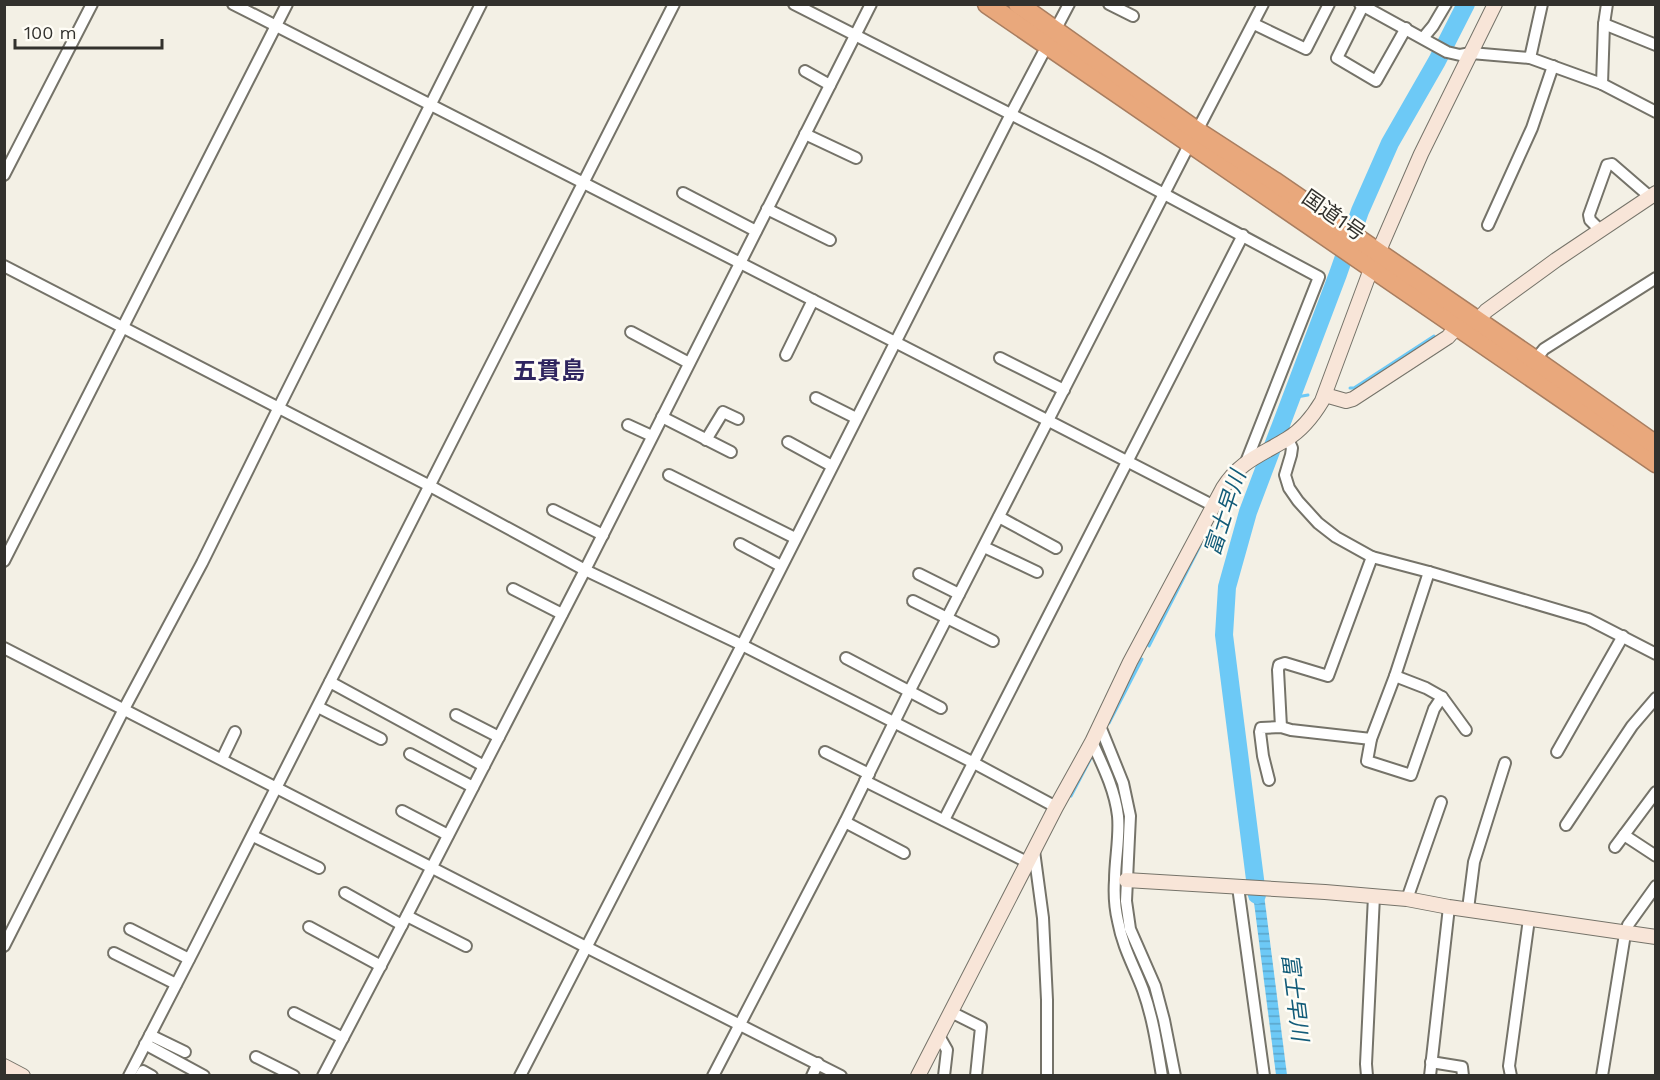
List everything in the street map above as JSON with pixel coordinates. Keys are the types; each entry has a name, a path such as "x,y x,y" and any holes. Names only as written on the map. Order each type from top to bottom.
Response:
{"highway":[{"name":"国道1号","path":"987,4 1052,39 1340,237 1457,327 1656,463"},
{"name":"国道1号","path":"1018,4 1052,39"},
{"name":"国道1号","path":"1367,256 1477,321 1656,445"}],"street":[{"path":"4,175 92,4"},
{"path":"233,4 1214,506"},
{"path":"4,561 287,4"},
{"path":"4,946 124,709 202,563 481,4"},
{"path":"129,1076 278,787 674,4"},
{"path":"794,4 1011,114 1319,277 1250,459"},
{"path":"323,1076 603,535 871,4"},
{"path":"520,1076 1069,4"},
{"path":"1109,4 1133,16"},
{"path":"713,1076 1263,4"},
{"path":"1254,24 1306,49 1329,4"},
{"path":"918,1076 1056,807 1092,742 1130,662 1229,478 1250,459 1291,439 1313,416 1325,395 1367,256 1421,154 1495,4"},
{"path":"1530,58 1542,4"},
{"path":"1602,84 1607,4"},
{"path":"1406,28 1376,81 1337,58 1361,5 1406,28 1455,54 1471,53 1530,58 1602,84 1656,112"},
{"path":"1426,39 1442,6"},
{"path":"1604,24 1656,45"},
{"path":"1488,225 1532,128 1553,66"},
{"path":"805,71 830,85"},
{"path":"805,134 856,158"},
{"path":"1477,321 1486,311 1652,194 1612,164 1607,165 1589,215 1590,220 1599,230"},
{"path":"683,193 756,231"},
{"path":"767,209 830,240"},
{"path":"944,820 1243,236"},
{"path":"4,266 430,486 585,570 742,645 1056,807"},
{"path":"1535,360 1544,349 1656,278"},
{"path":"786,355 813,300"},
{"path":"1325,395 1346,401 1353,399 1448,337 1457,327"},
{"path":"631,332 689,363"},
{"path":"1000,358 1064,390"},
{"path":"816,398 856,418"},
{"path":"706,440 723,412 738,419"},
{"path":"662,417 731,452"},
{"path":"628,425 652,436"},
{"path":"1291,439 1291,454 1285,476 1288,488 1318,523 1336,537 1372,557 1588,619 1656,654"},
{"path":"788,442 832,466"},
{"path":"669,475 795,538"},
{"path":"553,510 603,535"},
{"path":"999,518 1056,548"},
{"path":"741,544 781,566"},
{"path":"984,546 1037,572"},
{"path":"1281,727 1278,670 1280,665 1285,663 1328,676 1372,557"},
{"path":"1429,572 1395,676 1371,739 1367,761 1411,775 1434,710 1442,697"},
{"path":"919,574 959,594"},
{"path":"513,589 562,614"},
{"path":"913,601 993,641"},
{"path":"1557,752 1623,636"},
{"path":"4,648 841,1076"},
{"path":"846,658 941,708"},
{"path":"1395,676 1442,697 1466,730"},
{"path":"330,682 484,766"},
{"path":"1566,825 1632,726 1656,698"},
{"path":"318,707 381,739"},
{"path":"456,715 499,737"},
{"path":"1100,726 1123,783 1130,816 1115,904 1119,929 1153,1021 1162,1076"},
{"path":"1269,780 1263,756 1261,728 1281,727 1371,739"},
{"path":"222,759 235,732"},
{"path":"1092,742 1108,779 1118,816 1120,880 1130,929 1155,986 1175,1076"},
{"path":"825,752 944,820 1031,857"},
{"path":"411,754 473,787"},
{"path":"1468,909 1474,862 1505,763"},
{"path":"1615,847 1656,792"},
{"path":"1407,899 1441,802"},
{"path":"402,811 448,835"},
{"path":"845,822 904,853"},
{"path":"1624,835 1656,856"},
{"path":"253,836 319,868"},
{"path":"1031,857 1043,918 1047,1000 1047,1076"},
{"path":"1120,880 1407,899 1655,938"},
{"path":"1602,1076 1625,934 1628,925 1656,886"},
{"path":"1240,888 1264,1076"},
{"path":"345,893 466,946"},
{"path":"1367,1076 1374,896"},
{"path":"1430,1076 1449,907"},
{"path":"1511,1076 1509,1066 1529,919"},
{"path":"309,927 381,966"},
{"path":"130,929 189,959"},
{"path":"114,952 176,984"},
{"path":"951,1012 981,1027 976,1076"},
{"path":"294,1013 343,1038"},
{"path":"939,1036 947,1050 944,1076"},
{"path":"148,1040 185,1052"},
{"path":"148,1040 204,1076"},
{"path":"256,1057 294,1076"},
{"path":"1431,1062 1462,1067 1463,1076"},
{"path":"812,1076 818,1063"},
{"path":"4,1066 23,1076"},
{"path":"140,1076 143,1071 152,1076"}],"water":[{"path":"1250,871 1261,871 1287,1075 1276,1075"}],"waterway":[{"name":"富士早川","path":"1257,895 1224,635 1227,587 1248,512 1360,211 1390,143 1437,61 1466,4"},
{"path":"1350,388 1354,388 1434,336"},
{"path":"1291,398 1308,395"},
{"path":"1149,646 1206,534 1223,525"},
{"path":"1109,723 1142,659"},
{"path":"1071,796 1091,758"},
{"path":"1115,776 1120,796"},
{"path":"1123,805 1124,828"},
{"path":"1121,873 1124,838"},
{"path":"1120,887 1123,921"},
{"path":"1127,937 1151,992 1169,1076"}],"district":[{"name":"五貫島","path":"549,371"}]}
